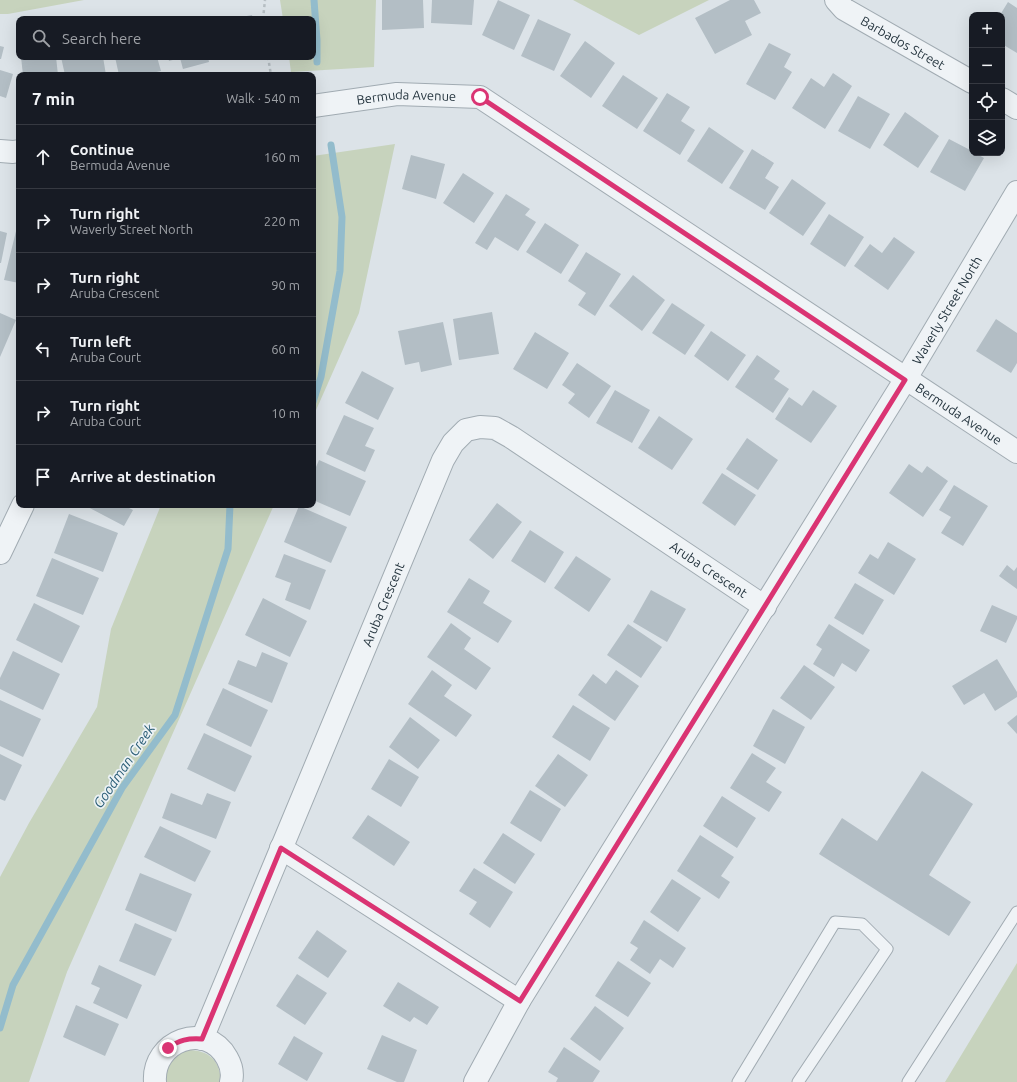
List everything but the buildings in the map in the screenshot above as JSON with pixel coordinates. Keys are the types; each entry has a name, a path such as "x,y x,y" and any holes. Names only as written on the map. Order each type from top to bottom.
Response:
{"street":[{"name":"Barbados Street","path":"836,0 844,9 969,80"},
{"name":"Bermuda Avenue","path":"316,106 397,94 480,97 905,380 1017,452"},
{"path":"1005,101 1017,108"},
{"path":"0,151 16,152"},
{"name":"Waverly Street North","path":"475,1082 520,1001 905,380 1017,192"},
{"name":"Aruba Crescent","path":"202,1039 443,460 453,443 466,430 480,427 495,428 511,437 764,607"},
{"path":"0,554 22,508"},
{"path":"281,848 520,1001"},
{"path":"155,1082 155,1069 160,1058 168,1048 178,1041 189,1038 202,1039 214,1044 224,1053 230,1065 232,1082"}],"lane":[{"path":"908,1082 1017,912"},
{"path":"738,1082 835,922 862,924 887,949 798,1082"}],"path":[{"path":"263,16 265,0"},
{"path":"268,60 270,72"}],"green space":[{"path":"0,0 84,0 8,14 0,14"},
{"path":"280,0 376,0 374,67 291,72 289,60 316,60 316,16 283,16"},
{"path":"573,0 709,0 639,35"},
{"path":"395,144 359,313 316,410 316,156"},
{"path":"160,508 273,508 67,972 29,1082 0,1082 0,877 29,823 97,707 111,629"},
{"path":"1017,963 1017,1082 945,1082"},
{"path":"187,1050 195,1050 207,1054 212,1058 216,1062 221,1082 165,1082 167,1066 179,1053"}],"waterway":[{"name":"Goodman Creek","path":"314,0 315,16"},
{"name":"Goodman Creek","path":"316,27 317,62"},
{"name":"Goodman Creek","path":"316,393 321,377 340,271 342,217 331,145"},
{"name":"Goodman Creek","path":"0,1028 13,985 122,788 175,715 228,549 230,508"}],"route":[{"path":"168,1048 178,1041 189,1038 202,1039 281,848 520,1001 905,380 480,97"}]}
